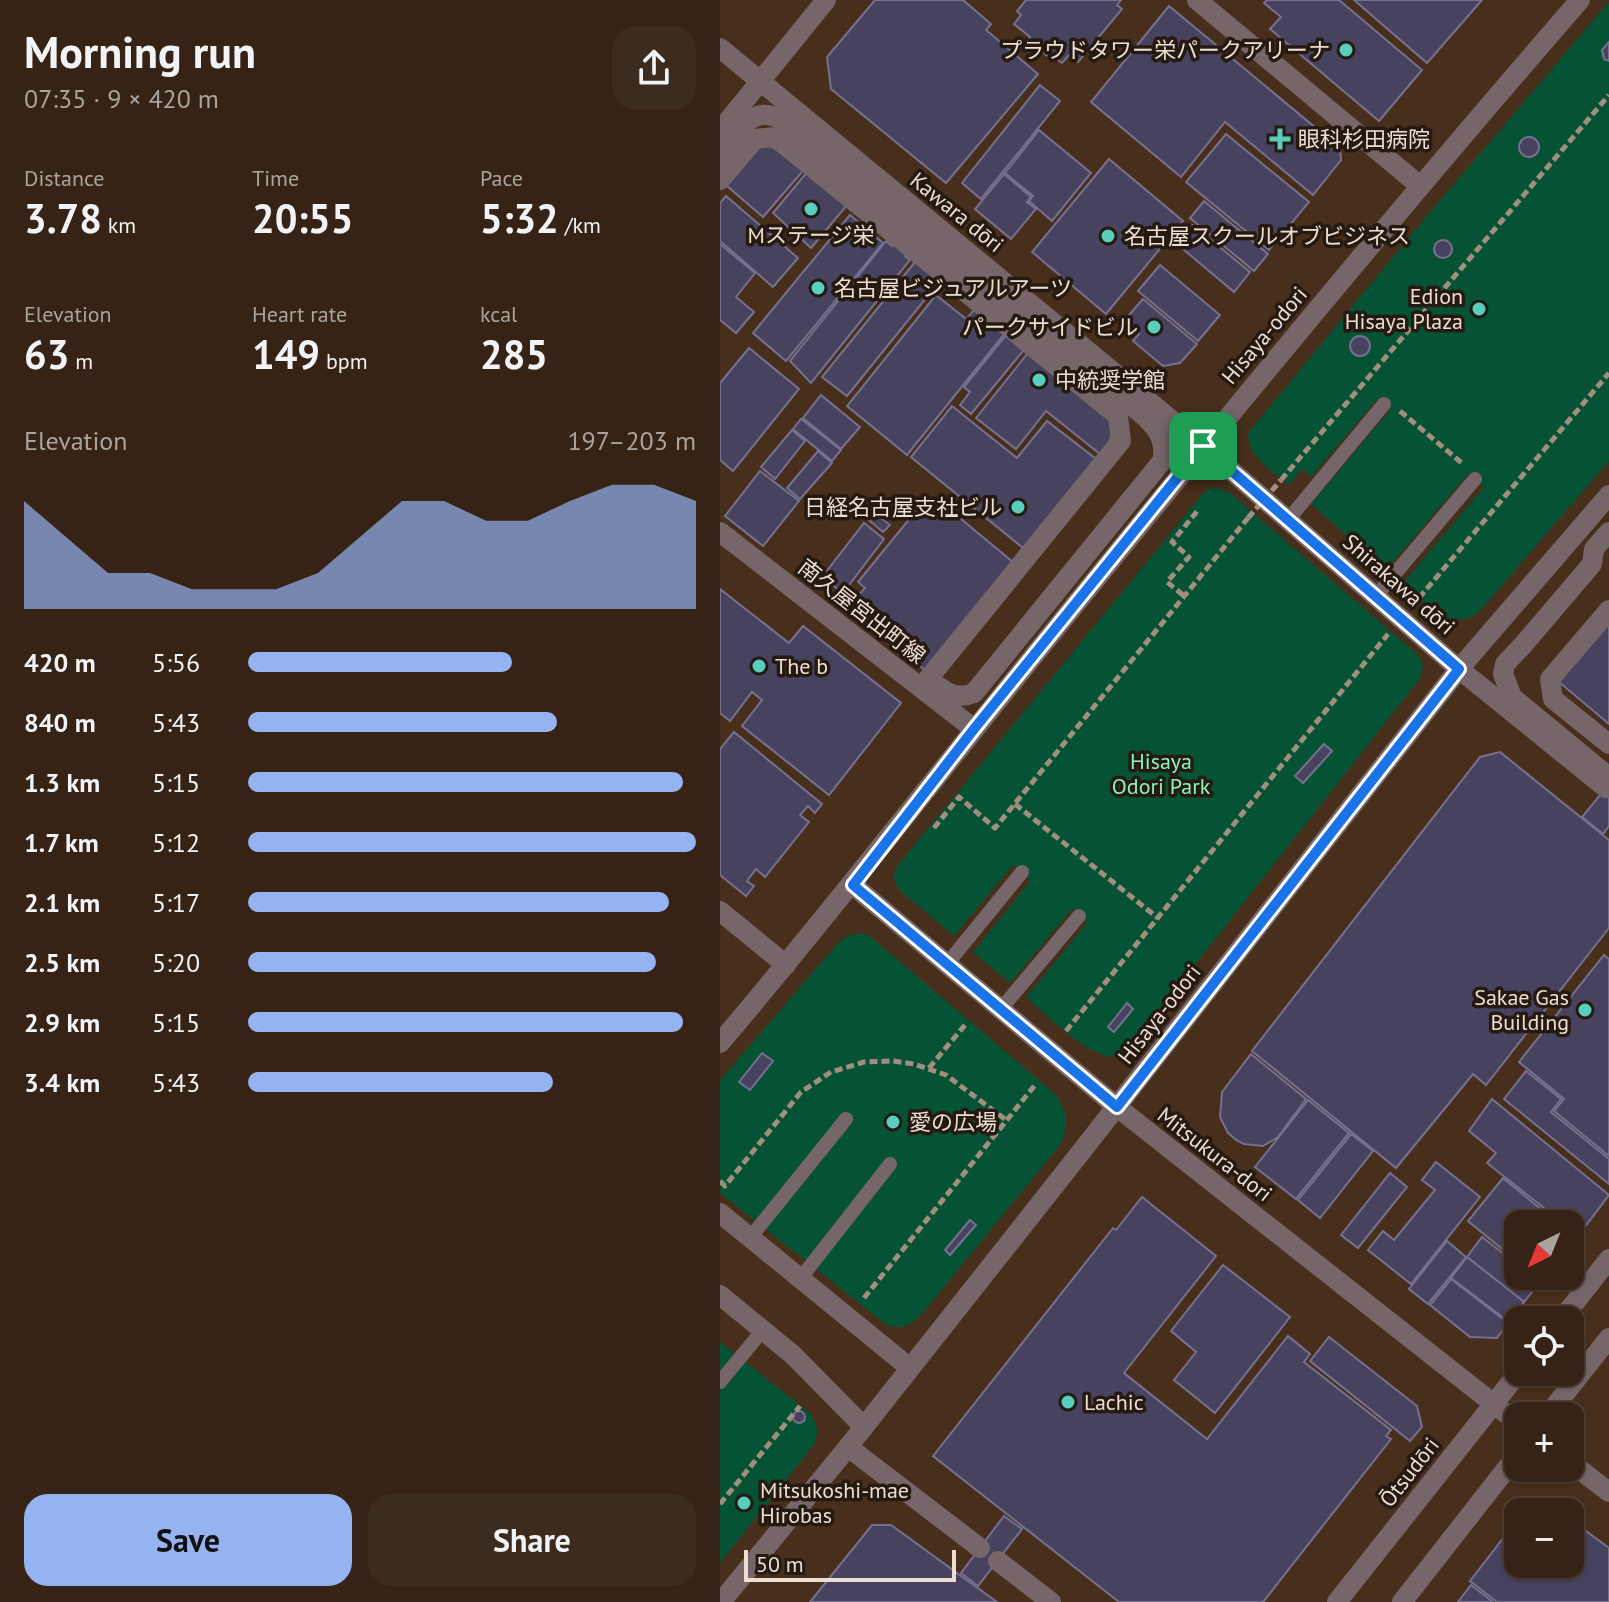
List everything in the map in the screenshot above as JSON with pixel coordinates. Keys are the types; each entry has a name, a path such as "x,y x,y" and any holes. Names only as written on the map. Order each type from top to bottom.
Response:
{"street":[{"path":"720,131 826,0"},
{"path":"1197,0 1419,185"},
{"name":"Hisaya-odori","path":"720,1043 853,885 974,729 1203,446 1419,185 1580,0"},
{"name":"Kawara dōri","path":"720,48 1163,413"},
{"path":"720,156 753,117 767,113 782,120 1143,415 1161,433 1163,460 974,693 965,697 949,694 928,679 1121,441 1118,416 775,137 755,139 720,180"},
{"name":"Shirakawa dōri","path":"1163,413 1459,669 1607,782"},
{"name":"Hisaya-odori","path":"721,1602 864,1427 1459,669 1609,495"},
{"name":"南久屋宮出町線","path":"720,532 974,729"},
{"path":"1607,782 1512,697 1503,674 1505,664 1592,564 1594,549 1609,532"},
{"path":"1609,610 1550,679 1553,699 1609,744"},
{"name":"Mitsukura-dori","path":"853,885 1117,1107 1504,1413"},
{"path":"720,911 786,965"},
{"path":"720,1213 910,1368"},
{"path":"1572,1306 1609,1259"},
{"path":"720,1295 803,1364 864,1427"},
{"path":"1558,1402 1609,1338"},
{"name":"Ōtsudōri","path":"1337,1602 1508,1386"},
{"path":"848,1447 980,1548"},
{"path":"1402,1602 1504,1472"},
{"path":"1584,1473 1609,1492"},
{"path":"998,1561 1051,1602"}],"lane":[{"path":"1288,520 1380,398"},
{"path":"1376,596 1472,474"},
{"path":"947,964 1022,872"},
{"path":"1001,1009 1079,916"},
{"path":"750,1238 846,1119"},
{"path":"800,1279 890,1164"},
{"path":"720,1382 763,1330"}],"path":[{"path":"934,828 959,797 995,828 1192,584 1609,95"},
{"path":"1419,598 1609,373"},
{"path":"1365,381 1380,398"},
{"path":"1400,410 1472,474"},
{"path":"1491,489 1503,499"},
{"path":"1183,595 1167,582 1189,557 1172,542 1199,509"},
{"path":"1066,1031 1390,631"},
{"path":"1015,804 1158,919"},
{"path":"929,1068 965,1025"},
{"path":"872,1305 862,1297 1035,1085"},
{"path":"720,1504 800,1406"}],"green space":[{"name":"Edion Hisaya Plaza","path":"1609,2 1609,461 1479,612 1458,620 1448,618 1429,607 1403,583 1484,487 1468,474 1386,570 1311,504 1390,410 1377,399 1311,477 1302,469 1289,485 1256,456 1248,433"},
{"name":"Hisaya Odori Park","path":"1215,487 1230,493 1417,654 1423,665 1421,677 1130,1048 1112,1057 1086,1047 1026,997 1087,923 1072,909 1010,983 973,952 1031,880 1013,865 954,936 898,889 893,876 898,865 1206,490"},
{"name":"愛の広場","path":"861,933 871,937 1056,1095 1066,1120 1059,1146 921,1315 902,1327 888,1326 720,1193 720,1080 838,943 847,936"},
{"name":"Mitsukoshi-mae Hirobas","path":"720,1342 810,1413 817,1431 815,1443 720,1563"}],"building":[{"path":"875,0 963,0 991,24 986,30 1038,74 946,183 831,89 827,57"},
{"path":"1026,0 1121,0 1117,5 1122,9 1078,62 1069,55 1062,63 1054,57 1052,60 1014,24 1021,15 1017,11"},
{"name":"プラウドタワー栄パークアリーナ","path":"1267,0 1339,0 1422,70 1379,121 1270,29 1281,17 1264,3"},
{"path":"1354,0 1482,0 1427,63"},
{"path":"1169,6 1340,148 1341,160 1313,195 1225,122 1181,177 1091,102"},
{"path":"1609,42 1609,61 1604,59 1602,50"},
{"path":"1040,85 1060,101 981,199 962,183"},
{"path":"1039,130 1091,173 1052,221 1029,201 1033,196 1005,173"},
{"path":"1226,134 1309,202 1269,250 1186,182"},
{"path":"1529,137 1536,140 1539,147 1536,154 1529,157 1522,154 1519,147 1522,140"},
{"path":"755,139 808,165 763,217 720,180"},
{"name":"名古屋スクールオブビジネス","path":"1109,159 1183,221 1106,314 1032,252"},
{"name":"Mステージ栄","path":"808,171 848,204 811,248 773,213"},
{"path":"1004,174 1031,197 1027,202 1036,209 1011,239 975,209"},
{"path":"726,196 798,258 773,287 720,241 720,203"},
{"path":"1204,201 1268,254 1254,271 1190,218"},
{"name":"名古屋ビジュアルアーツ","path":"850,215 883,243 786,361 753,333"},
{"path":"1193,225 1250,272 1234,292 1177,244"},
{"path":"897,239 910,250 905,256 910,260 811,383 790,361 886,241 892,246"},
{"path":"1439,240 1447,240 1452,249 1450,256 1439,258 1434,253 1434,245"},
{"path":"720,244 755,273 736,297 754,312 736,333 720,320"},
{"path":"919,257 944,276 847,396 822,377"},
{"path":"1160,265 1220,315 1198,341 1138,291"},
{"path":"936,295 966,319 976,308 1006,332 907,455 847,406"},
{"name":"パークサイドビル","path":"1143,299 1197,344 1180,363 1163,366 1133,341 1139,334 1124,321"},
{"path":"1010,330 1028,345 971,414 960,405 970,392 964,387"},
{"path":"1360,336 1367,339 1370,346 1367,353 1360,356 1353,353 1350,346 1353,339"},
{"path":"749,348 799,389 733,471 720,460 720,383"},
{"name":"中統奨学館","path":"1032,348 1117,417 1105,458 1046,411 1016,449 976,418"},
{"path":"821,395 860,427 841,449 803,418"},
{"name":"日経名古屋支社ビル","path":"952,406 1017,458 1047,421 1100,462 1028,552 911,457"},
{"path":"801,419 841,450 832,461 793,429"},
{"path":"792,430 805,441 775,479 761,467"},
{"path":"818,451 832,463 800,499 787,488"},
{"path":"760,471 799,501 763,546 725,516"},
{"path":"937,499 1014,563 926,671 848,607 865,588 858,582 915,512 922,517"},
{"path":"871,510 890,525 883,532 865,517"},
{"path":"864,523 884,539 843,593 822,577"},
{"path":"720,589 789,643 803,626 901,703 829,795 742,726 762,700 752,692 730,721 720,713"},
{"path":"1609,611 1609,724 1553,677"},
{"path":"734,732 822,804 815,813 808,806 800,815 809,822 765,877 756,869 747,881 754,886 746,896 720,875 720,749"},
{"path":"1324,744 1332,751 1303,783 1295,776"},
{"path":"1500,752 1609,840 1609,928 1486,1085 1473,1074 1396,1168 1252,1051 1480,757"},
{"path":"1609,784 1609,826 1603,834 1582,817"},
{"name":"Sakae Gas Building","path":"1604,955 1609,959 1609,1156 1554,1111 1564,1099 1519,1062"},
{"path":"1127,1003 1133,1009 1114,1032 1108,1027"},
{"path":"762,1053 773,1061 750,1090 739,1082"},
{"path":"1251,1054 1306,1099 1278,1137 1263,1146 1236,1140 1228,1133 1220,1117 1222,1092"},
{"path":"1526,1071 1561,1099 1551,1112 1609,1159 1609,1184 1504,1099"},
{"path":"1492,1099 1609,1195 1584,1228 1584,1210 1546,1210 1487,1163 1496,1153 1469,1131"},
{"path":"1308,1100 1349,1133 1296,1199 1255,1167"},
{"path":"1351,1134 1373,1151 1320,1218 1298,1200"},
{"path":"1436,1162 1480,1197 1411,1284 1368,1250 1383,1231 1394,1240 1435,1190 1422,1180"},
{"path":"1390,1173 1407,1187 1358,1248 1341,1235"},
{"path":"1503,1178 1542,1210 1504,1210 1504,1251 1468,1221"},
{"name":"Lachic","path":"1142,1197 1216,1256 1124,1373 1207,1439 1288,1336 1310,1354 1304,1362 1391,1430 1386,1436 1391,1439 1263,1602 1119,1602 933,1456 1113,1228 1116,1230"},
{"path":"970,1220 976,1225 950,1255 945,1250"},
{"path":"1482,1237 1504,1254 1504,1286 1467,1257"},
{"path":"1447,1241 1466,1257 1428,1304 1409,1289"},
{"path":"1467,1257 1504,1286 1504,1290 1509,1290 1524,1302 1521,1306 1504,1306 1504,1318 1451,1278"},
{"path":"1223,1265 1290,1317 1215,1413 1174,1380 1196,1352 1171,1331"},
{"path":"1451,1279 1504,1320 1504,1328 1497,1338 1470,1337 1430,1305"},
{"path":"1509,1290 1534,1290 1524,1302"},
{"path":"1329,1337 1417,1406 1422,1427 1410,1441 1310,1361"},
{"path":"799,1411 805,1417 799,1423 793,1417"},
{"path":"1004,1516 1022,1529 978,1586 961,1573"},
{"path":"872,1525 891,1525 997,1602 810,1602"},
{"path":"1584,1529 1609,1548 1609,1602 1497,1602 1470,1581 1504,1537 1504,1578 1584,1578"},
{"path":"1471,1585 1493,1602 1458,1602"}],"place":[{"name":"プラウドタワー栄パークアリーナ","path":"1346,50"},
{"name":"眼科杉田病院","path":"1280,139"},
{"name":"Mステージ栄","path":"811,209"},
{"name":"名古屋スクールオブビジネス","path":"1108,236"},
{"name":"名古屋ビジュアルアーツ","path":"818,288"},
{"name":"Edion Hisaya Plaza","path":"1479,309"},
{"name":"パークサイドビル","path":"1154,327"},
{"name":"中統奨学館","path":"1039,380"},
{"name":"日経名古屋支社ビル","path":"1018,507"},
{"name":"The b","path":"759,666"},
{"name":"Sakae Gas Building","path":"1585,1010"},
{"name":"愛の広場","path":"893,1122"},
{"name":"Lachic","path":"1068,1402"},
{"name":"Mitsukoshi-mae Hirobas","path":"744,1503"}],"route":[{"path":"1203,446 1459,669 1117,1107 853,885 974,729 1203,446"}]}
